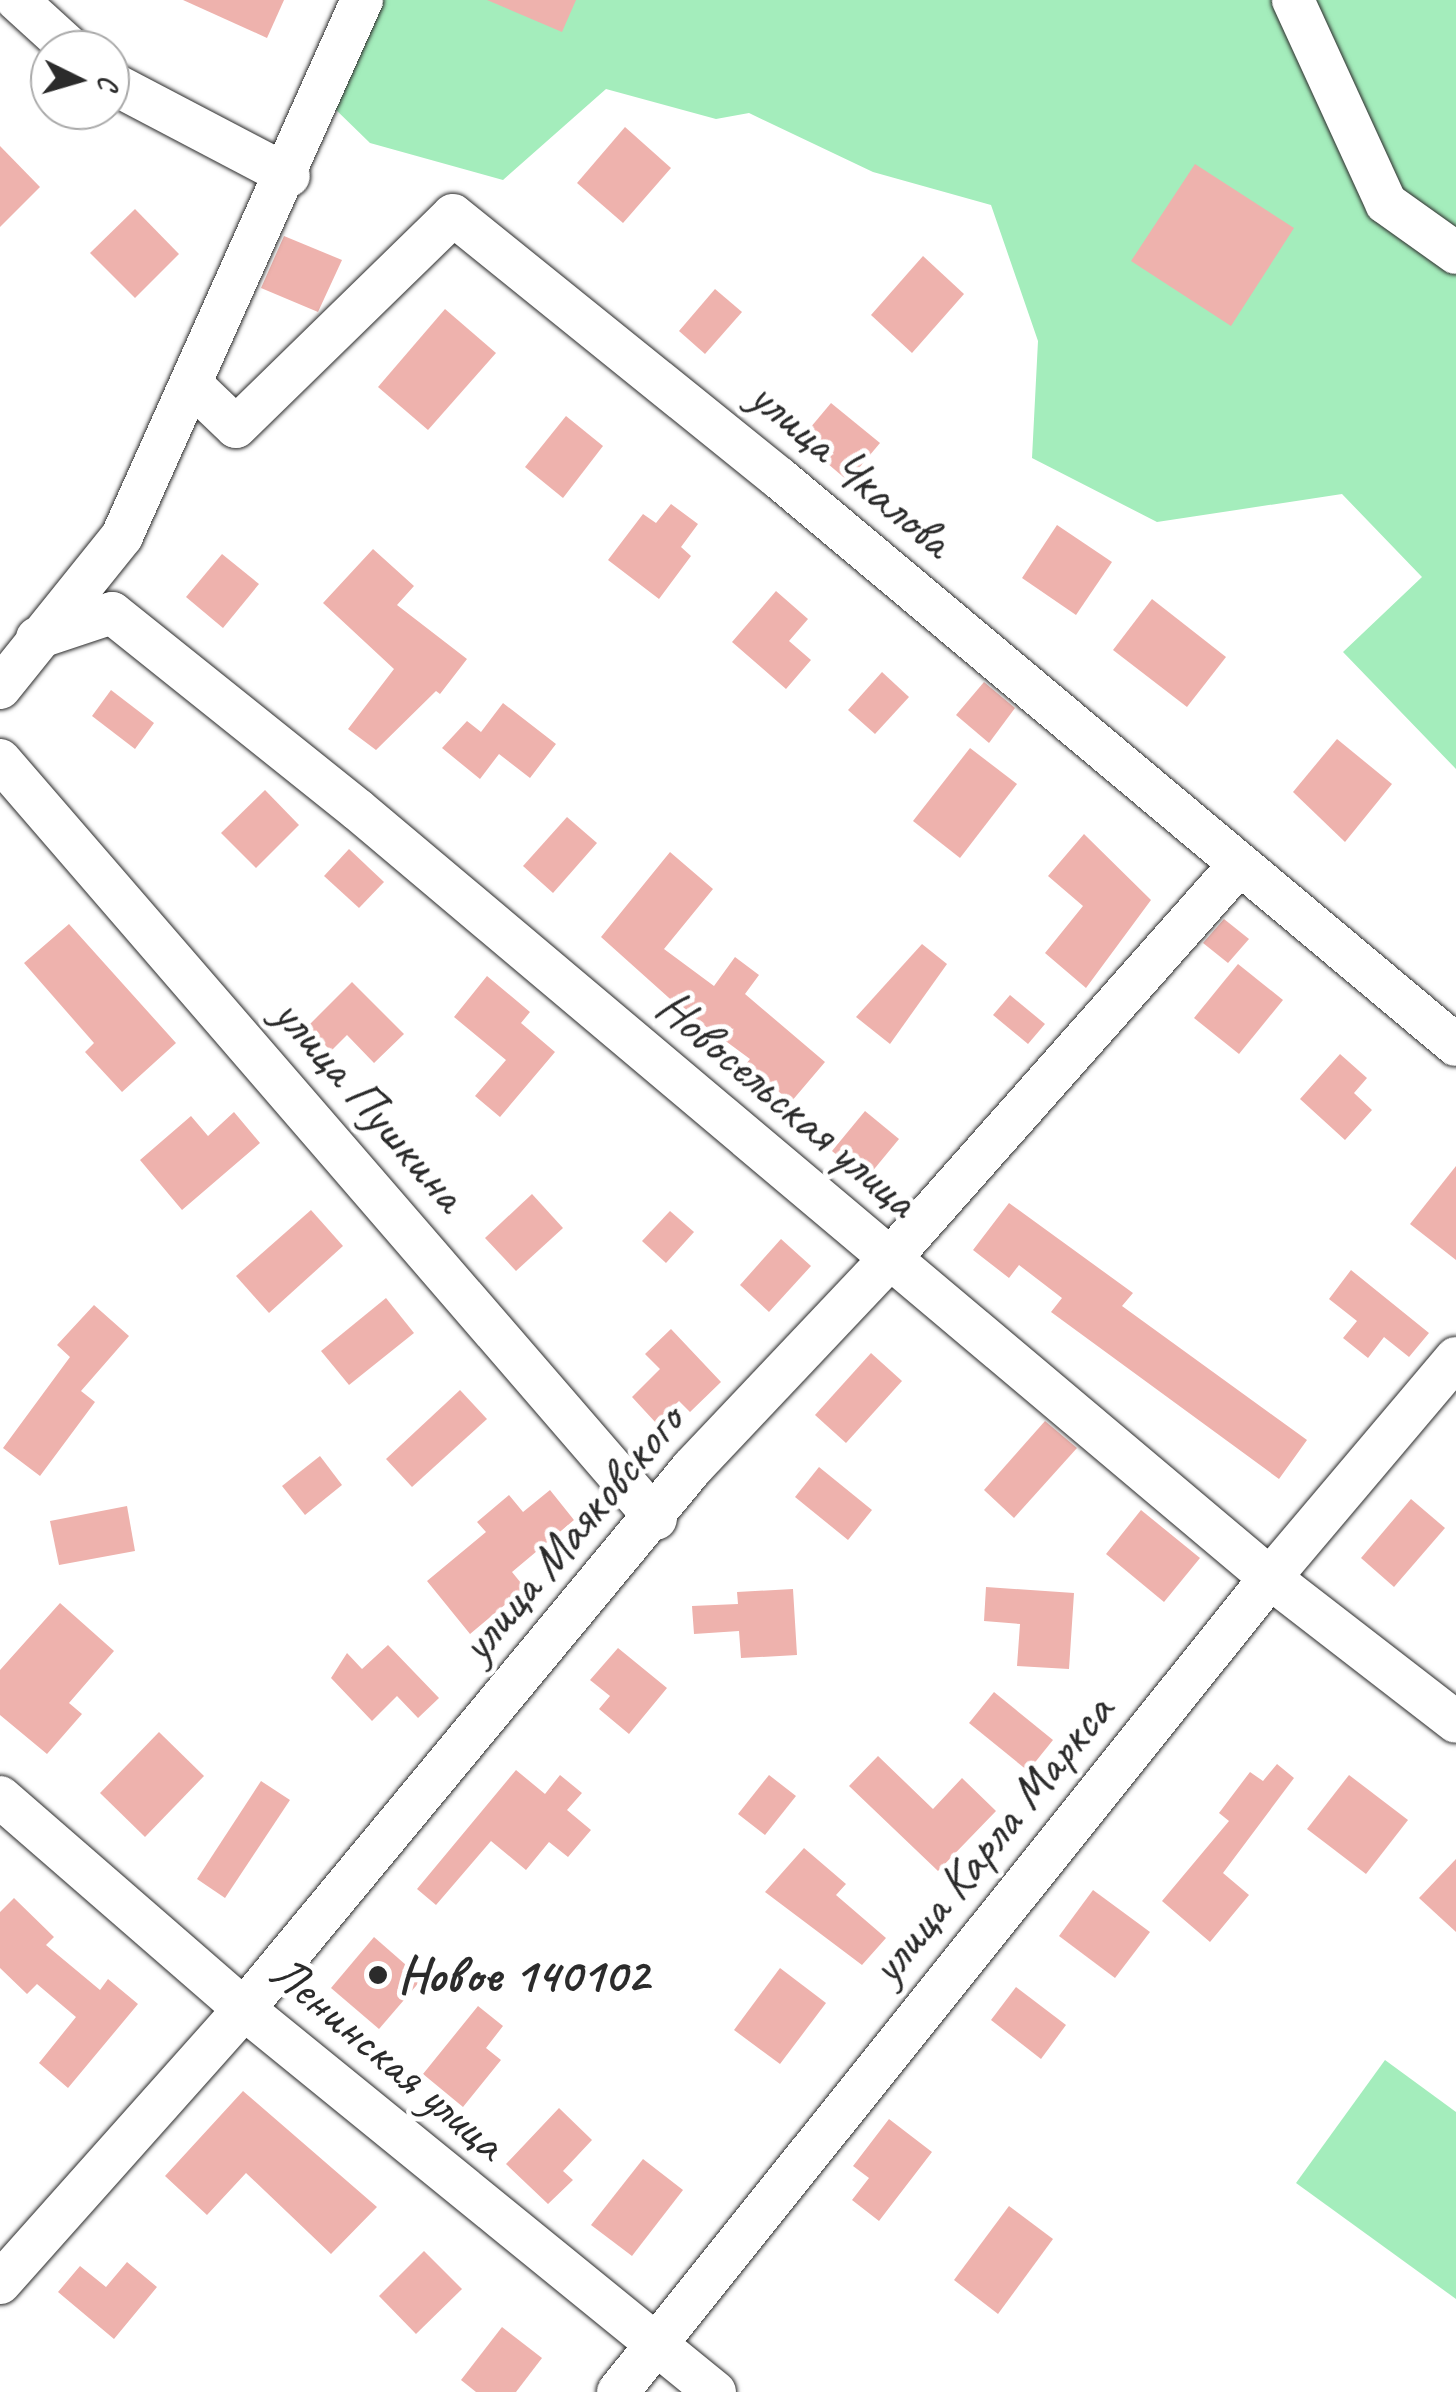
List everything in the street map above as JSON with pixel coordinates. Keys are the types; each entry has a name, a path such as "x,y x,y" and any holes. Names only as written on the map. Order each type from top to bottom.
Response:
{"street":[{"path":"18,0 50,30"},
{"path":"0,688 36,638 122,536 289,176 362,0"},
{"path":"1292,0 1386,203 1456,253"},
{"path":"130,93 289,176"},
{"name":"улица Чкалова","path":"191,384 236,427 453,215 780,478 1456,1045"},
{"name":"Новосельская улица","path":"36,638 112,613 358,810 888,1262 1270,1578 1456,1722"},
{"name":"улица Пушкина","path":"0,760 656,1519"},
{"name":"улица Маяковского","path":"0,2283 244,2009 656,1519 692,1468 888,1262 1239,865"},
{"name":"улица Карла Маркса","path":"618,2392 1270,1578 1456,1358"},
{"name":"Ленинская улица","path":"0,1797 244,2009 715,2392"}],"green space":[{"path":"377,0 1456,0 1456,769 1343,652 1422,577 1342,494 1157,522 1032,458 1038,341 991,205 873,172 749,113 716,119 606,89 503,180 370,143 332,106"},
{"path":"1385,2060 1456,2112 1456,2299 1296,2183"}],"building":[{"path":"183,0 284,0 267,38"},
{"path":"487,0 576,0 562,32"},
{"path":"625,127 671,168 623,223 577,183"},
{"path":"0,146 40,187 0,227"},
{"path":"1195,164 1294,228 1231,326 1131,261"},
{"path":"135,209 179,254 135,298 90,253"},
{"path":"284,236 342,260 318,312 261,288"},
{"path":"923,256 964,294 912,353 871,315"},
{"path":"715,289 742,312 705,354 679,331"},
{"path":"445,309 496,353 428,430 378,387"},
{"path":"831,403 880,443 848,481 800,440"},
{"path":"566,416 603,446 563,498 525,467"},
{"path":"671,504 698,524 681,547 691,556 659,599 608,560 643,514 656,523"},
{"path":"1057,525 1112,562 1076,615 1022,578"},
{"path":"373,549 414,586 397,605 467,659 440,694 436,691 376,750 348,729 394,669 323,603"},
{"path":"222,554 259,584 223,628 186,597"},
{"path":"776,591 808,619 789,641 811,660 786,689 732,642"},
{"path":"1152,599 1226,657 1187,707 1113,650"},
{"path":"882,672 909,697 875,734 848,710"},
{"path":"984,682 1015,708 989,743 956,715"},
{"path":"111,690 154,723 135,749 92,716"},
{"path":"503,703 556,744 530,778 499,754 480,779 442,748 467,721 481,732"},
{"path":"1337,739 1392,784 1345,842 1293,792"},
{"path":"970,748 1017,784 960,858 913,821"},
{"path":"265,790 299,825 256,868 221,833"},
{"path":"567,817 597,843 553,893 523,866"},
{"path":"1084,834 1151,900 1086,988 1045,953 1083,906 1048,876"},
{"path":"349,849 384,882 359,908 324,876"},
{"path":"670,852 713,889 664,949 714,986 735,957 759,975 745,994 825,1062 791,1102 746,1064 750,1059 678,1006 601,937"},
{"path":"1224,919 1249,939 1228,963 1203,943"},
{"path":"69,924 176,1043 122,1092 85,1052 94,1043 24,963"},
{"path":"922,944 947,964 890,1044 856,1017"},
{"path":"1238,964 1283,1000 1239,1054 1194,1018"},
{"path":"487,976 530,1012 521,1023 555,1052 500,1117 475,1096 506,1060 454,1017"},
{"path":"352,982 404,1034 374,1063 347,1035 331,1051 307,1027"},
{"path":"1010,995 1045,1024 1028,1044 993,1015"},
{"path":"1340,1054 1367,1078 1354,1093 1372,1110 1345,1140 1300,1099"},
{"path":"865,1111 899,1139 866,1179 832,1151"},
{"path":"234,1112 260,1143 182,1210 140,1160 191,1116 208,1136"},
{"path":"1456,1166 1456,1260 1410,1224"},
{"path":"532,1194 563,1228 516,1271 485,1238"},
{"path":"1009,1203 1133,1293 1122,1306 1307,1440 1279,1479 1051,1312 1062,1298 1019,1265 1009,1278 973,1250"},
{"path":"311,1210 343,1246 269,1313 236,1276"},
{"path":"670,1211 694,1232 666,1263 642,1241"},
{"path":"781,1239 811,1266 769,1312 740,1285"},
{"path":"1351,1270 1429,1333 1409,1357 1384,1337 1368,1358 1343,1338 1357,1321 1329,1299"},
{"path":"386,1298 414,1333 349,1385 321,1351"},
{"path":"94,1305 129,1336 81,1391 95,1402 40,1476 3,1448 70,1357 57,1345"},
{"path":"671,1329 721,1382 690,1412 679,1401 656,1423 632,1397 660,1369 645,1354"},
{"path":"871,1353 902,1381 846,1443 815,1415"},
{"path":"460,1390 487,1419 412,1487 386,1459"},
{"path":"1045,1421 1077,1448 1014,1518 984,1490"},
{"path":"320,1456 342,1485 305,1515 282,1486"},
{"path":"819,1467 872,1510 848,1540 795,1497"},
{"path":"550,1490 574,1520 512,1572 525,1588 470,1634 427,1581 486,1532 477,1522 509,1495 523,1512"},
{"path":"1411,1499 1445,1528 1394,1587 1361,1558"},
{"path":"127,1506 135,1551 59,1565 50,1521"},
{"path":"1141,1510 1200,1558 1164,1602 1106,1554"},
{"path":"986,1587 1074,1593 1069,1669 1017,1666 1020,1624 984,1621"},
{"path":"793,1589 797,1655 741,1658 739,1631 694,1634 692,1606 738,1604 737,1592"},
{"path":"60,1603 114,1651 69,1703 82,1714 47,1754 0,1715 0,1670"},
{"path":"388,1645 439,1698 418,1718 397,1696 372,1721 331,1678 347,1653 362,1669"},
{"path":"618,1648 667,1688 629,1734 599,1709 610,1696 590,1680"},
{"path":"994,1692 1053,1740 1028,1771 969,1723"},
{"path":"159,1732 204,1776 145,1837 100,1793"},
{"path":"878,1756 933,1809 962,1778 996,1811 938,1871 849,1786"},
{"path":"1277,1764 1294,1778 1223,1873 1249,1895 1210,1942 1162,1901 1229,1821 1219,1813 1250,1772 1263,1781"},
{"path":"516,1770 545,1794 560,1775 582,1793 567,1810 591,1830 568,1857 549,1842 526,1870 491,1841 436,1905 417,1889"},
{"path":"769,1775 796,1796 765,1835 738,1814"},
{"path":"1349,1775 1408,1820 1366,1874 1307,1829"},
{"path":"261,1781 290,1800 225,1898 197,1879"},
{"path":"804,1848 846,1884 836,1895 886,1938 862,1965 765,1892"},
{"path":"1456,1859 1456,1932 1419,1898"},
{"path":"1093,1890 1150,1932 1115,1978 1059,1936"},
{"path":"14,1898 54,1937 46,1945 100,1990 108,1979 138,2004 68,2088 39,2063 76,2017 37,1984 27,1994 0,1968 0,1912"},
{"path":"374,1937 422,1979 379,2029 331,1988"},
{"path":"780,1968 826,2003 780,2064 734,2030"},
{"path":"1016,1987 1066,2025 1041,2059 991,2020"},
{"path":"478,2006 503,2026 486,2048 501,2060 463,2107 423,2074"},
{"path":"243,2091 377,2207 331,2254 246,2173 207,2215 165,2176"},
{"path":"559,2108 592,2140 563,2171 573,2180 548,2204 506,2164"},
{"path":"889,2119 932,2152 879,2221 852,2200 869,2178 853,2166"},
{"path":"643,2159 683,2190 632,2256 591,2225"},
{"path":"1009,2206 1053,2239 998,2314 954,2280"},
{"path":"424,2251 462,2289 416,2334 379,2296"},
{"path":"127,2262 157,2287 114,2339 58,2292 80,2266 106,2287"},
{"path":"502,2327 542,2358 516,2392 476,2392 461,2380"}],"place":[{"name":"Новое 140102","path":"378,1975"}]}
